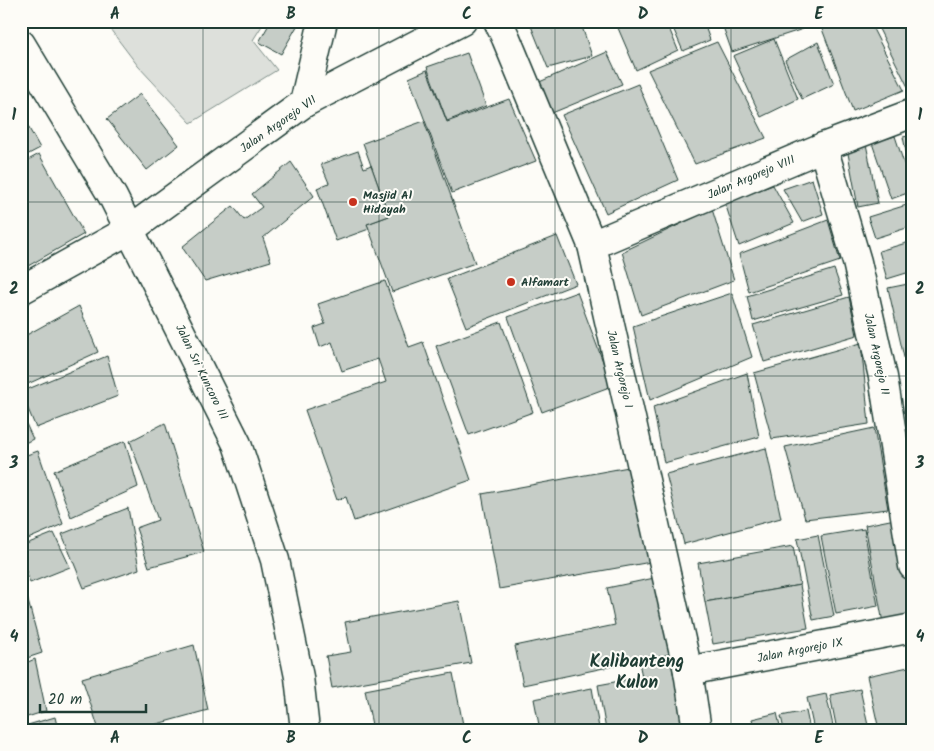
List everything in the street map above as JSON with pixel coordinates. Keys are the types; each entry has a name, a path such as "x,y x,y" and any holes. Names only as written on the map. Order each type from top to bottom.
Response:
{"street":[{"path":"304,102 323,21"},
{"name":"Jalan Argorejo VII","path":"21,290 131,230 304,102 462,21"},
{"name":"Jalan Argorejo I","path":"498,21 592,245 688,671 697,730"},
{"name":"Jalan Sri Kuncoro III","path":"21,44 131,230 237,444 275,560 299,677 306,730"},
{"name":"Jalan Argorejo VIII","path":"592,245 823,147 913,113"},
{"name":"Jalan Argorejo II","path":"823,147 857,262 883,377 913,566"},
{"name":"Jalan Argorejo IX","path":"688,671 913,628"}],"shaded area":[{"path":"104,21 265,21 253,40 277,70 191,123 138,66"}],"building":[{"path":"271,21 300,21 281,54 259,42"},
{"path":"529,21 580,21 592,56 548,68"},
{"path":"615,21 666,21 678,50 636,70"},
{"path":"670,21 703,21 710,40 683,51"},
{"path":"721,21 801,21 803,29 732,52"},
{"path":"819,21 869,21 904,90 853,111"},
{"path":"875,21 913,21 913,92 911,93"},
{"path":"774,39 798,99 761,117 733,56"},
{"path":"717,42 766,138 695,164 648,70"},
{"path":"818,42 834,84 802,99 785,60"},
{"path":"607,52 622,84 552,113 535,84"},
{"path":"467,53 486,106 447,121 427,67"},
{"path":"427,70 447,122 509,99 536,161 452,193 409,78"},
{"path":"638,84 678,180 606,213 562,115"},
{"path":"140,94 179,145 147,170 107,119"},
{"path":"21,114 40,148 21,158"},
{"path":"424,121 475,263 392,292 367,224 389,216 363,143"},
{"path":"913,135 913,185 903,137"},
{"path":"895,136 913,191 891,199 872,143"},
{"path":"866,144 878,203 858,207 847,148"},
{"name":"Masjid Al Hidayah","path":"358,151 364,168 371,165 389,216 367,224 369,229 336,241 317,188 329,183 321,164"},
{"path":"39,154 84,234 21,270 21,164"},
{"path":"291,162 314,196 263,238 271,261 205,281 182,247 233,206 244,220 262,207 252,194"},
{"path":"812,179 823,214 802,222 783,189"},
{"path":"773,185 794,223 739,246 725,203"},
{"path":"913,203 913,226 875,238 868,217"},
{"path":"712,209 734,280 641,315 622,252"},
{"path":"828,220 840,261 749,292 739,254"},
{"name":"Alfamart","path":"557,236 576,284 466,327 447,279"},
{"path":"913,241 913,271 887,279 879,251"},
{"path":"834,269 843,295 753,321 747,296"},
{"path":"385,281 409,347 423,342 471,480 354,521 346,497 337,500 305,410 386,382 378,359 342,371 332,342 320,347 314,328 325,324 318,304"},
{"path":"913,283 913,364 906,366 888,288"},
{"path":"577,292 612,386 542,412 508,317"},
{"path":"732,293 752,357 650,400 633,326"},
{"path":"849,297 857,335 764,362 753,325"},
{"path":"79,306 98,352 21,387 21,338"},
{"path":"501,322 533,412 469,435 436,346"},
{"path":"861,343 869,424 772,439 754,373"},
{"path":"107,356 118,396 36,428 21,392"},
{"path":"747,373 759,437 664,463 653,407"},
{"path":"21,413 33,439 21,445"},
{"path":"165,423 204,552 149,567 136,528 158,520 130,441"},
{"path":"874,428 888,509 805,519 785,447"},
{"path":"125,441 138,487 71,517 54,471"},
{"path":"766,448 781,518 684,544 666,474"},
{"path":"38,451 63,524 28,539 21,522 21,457"},
{"path":"634,466 651,562 499,589 482,494"},
{"path":"128,508 139,569 84,588 62,534"},
{"path":"900,518 913,587 913,617 883,623 865,525"},
{"path":"864,529 878,606 836,614 821,536"},
{"path":"54,533 70,567 30,583 21,554 21,546"},
{"path":"818,535 834,616 813,620 797,539"},
{"path":"793,546 800,585 705,602 698,563"},
{"path":"659,577 675,653 523,685 515,646 615,625 607,588"},
{"path":"800,585 808,628 713,644 705,602"},
{"path":"27,597 42,653 21,660 21,599"},
{"path":"459,601 471,663 332,688 326,656 351,652 345,622"},
{"path":"194,645 208,710 135,730 99,730 82,678"},
{"path":"677,655 690,727 672,730 606,730 598,685 642,677 639,662"},
{"path":"35,659 46,711 21,719 21,665"},
{"path":"913,666 913,730 879,730 867,676"},
{"path":"453,673 464,730 373,730 365,690"},
{"path":"592,688 599,728 540,730 534,699"},
{"path":"860,689 869,730 837,730 830,695"},
{"path":"826,694 834,730 814,730 807,698"},
{"path":"806,711 810,730 784,730 781,716"},
{"path":"777,713 781,730 755,730 752,719"},
{"path":"55,717 58,730 21,730 21,727"},
{"path":"258,725 259,730 238,730"}],"place":[{"name":"Masjid Al Hidayah","path":"353,202"},
{"name":"Alfamart","path":"511,282"}],"district":[{"name":"Kalibanteng Kulon","path":"637,671"}]}
